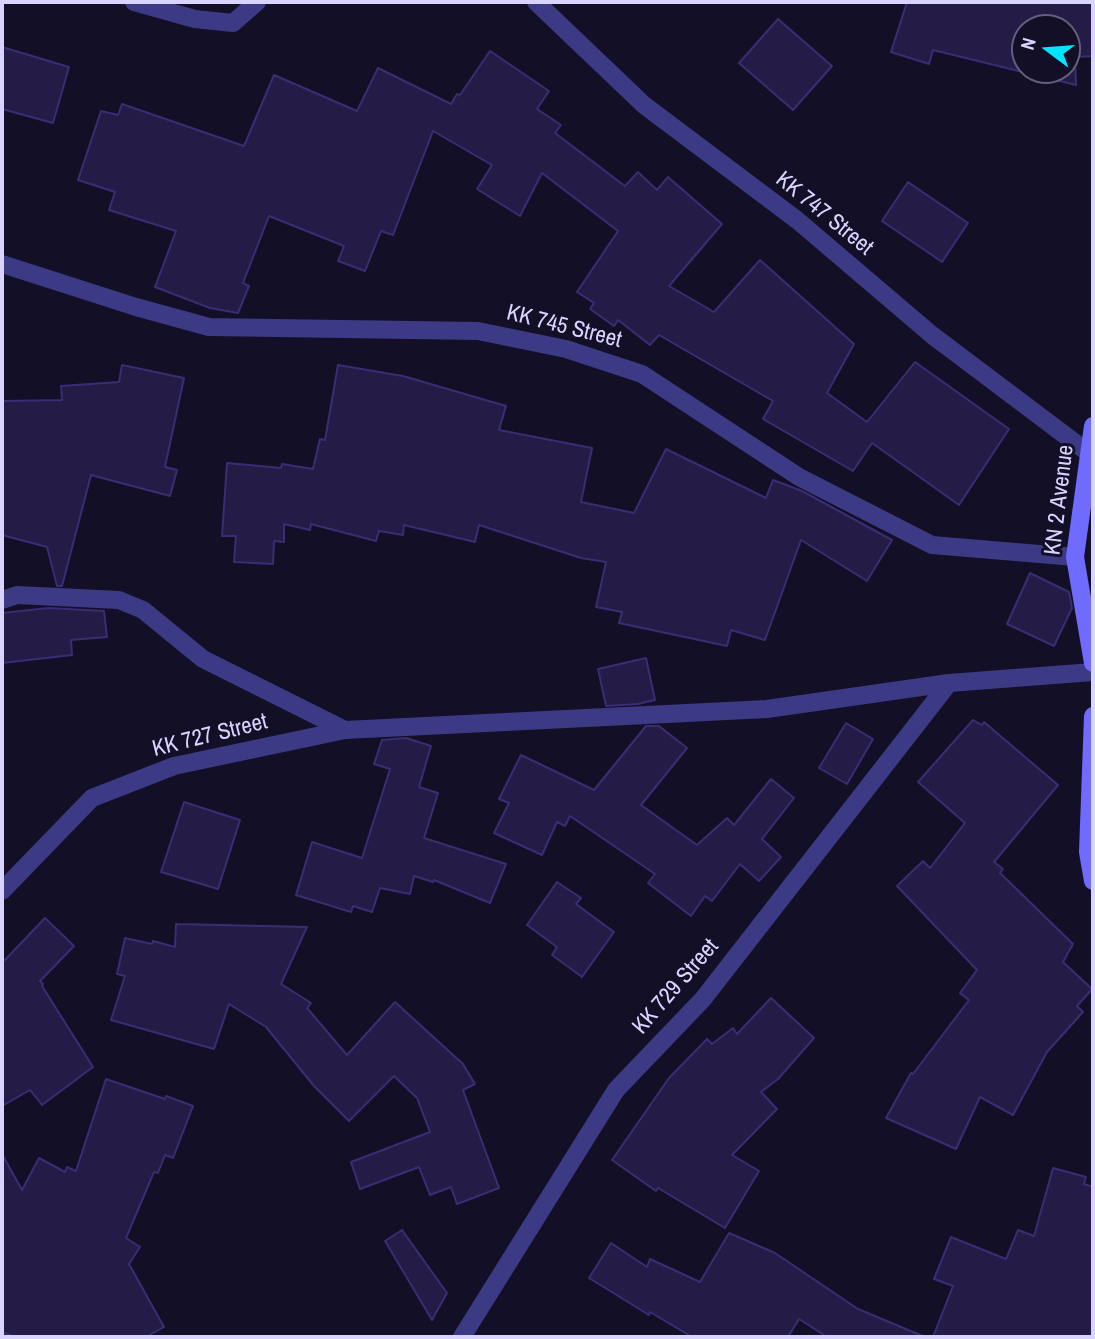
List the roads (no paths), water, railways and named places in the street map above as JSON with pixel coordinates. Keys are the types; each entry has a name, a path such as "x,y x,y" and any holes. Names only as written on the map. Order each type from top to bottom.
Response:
{"street":[{"path":"134,2 195,19 233,23 257,2"},
{"name":"KK 747 Street","path":"536,2 644,105 797,220 932,335 1090,454"},
{"name":"KK 745 Street","path":"2,264 136,307 209,327 478,331 566,349 642,374 799,477 932,545 1074,557"},
{"name":"KN 2 Avenue","path":"1093,426 1074,557 1093,663"},
{"path":"2,600 28,595 119,600 144,610 203,659 345,730"},
{"name":"KK 727 Street","path":"2,891 92,798 174,766 345,730 766,709 949,684 1093,672"},
{"name":"KK 729 Street","path":"462,1337 616,1090 703,999 949,684"},
{"path":"1093,716 1088,852 1093,881"}]}
